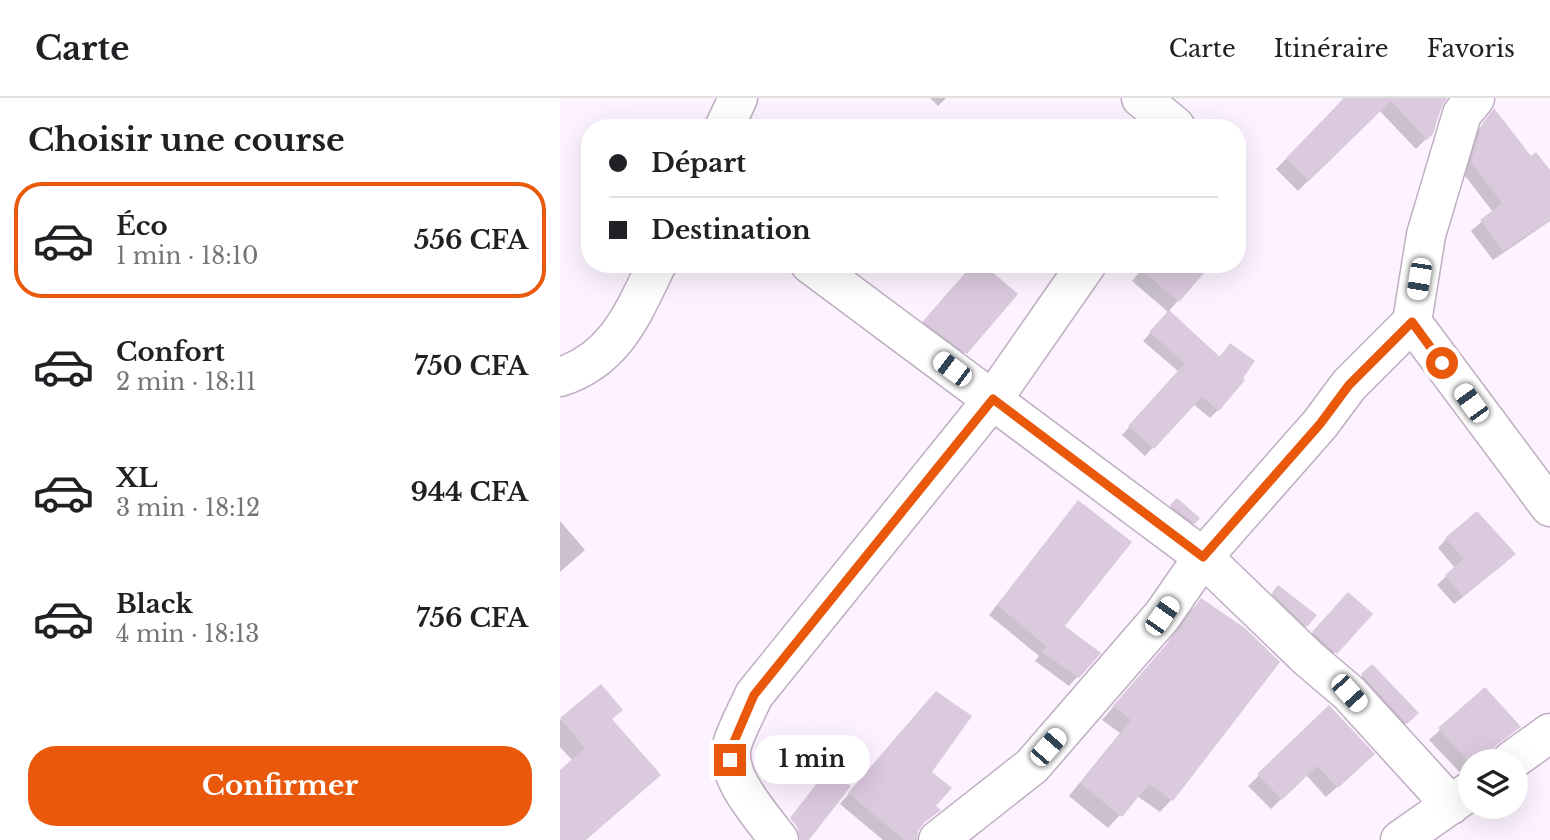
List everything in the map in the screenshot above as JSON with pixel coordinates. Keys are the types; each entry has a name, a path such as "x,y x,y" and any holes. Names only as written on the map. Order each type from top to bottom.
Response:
{"street":[{"path":"728,119 738,98"},
{"path":"1141,98 1181,117"},
{"path":"938,840 1032,766 1162,616 1203,557 1320,424 1349,385 1412,322 1426,235 1462,114 1475,98"},
{"path":"560,377 579,370 606,350 625,328 652,273"},
{"path":"822,273 1203,557 1458,796"},
{"path":"779,840 734,777 730,760 733,744 754,695 993,399 1081,273"},
{"path":"1412,322 1550,507"},
{"path":"1528,749 1550,733"},
{"path":"1400,840 1458,799"}],"building":[{"path":"1344,98 1447,98 1433,134 1427,140 1391,101 1309,181 1286,158"},
{"path":"1494,108 1531,156 1536,152 1550,170 1550,220 1503,251 1480,220 1502,203 1471,162 1482,124"},
{"path":"965,273 994,273 1018,294 967,354 923,321"},
{"path":"1145,273 1204,273 1179,302"},
{"path":"1169,310 1220,357 1230,343 1255,361 1243,378 1245,380 1219,411 1202,397 1154,449 1128,426 1185,363 1149,332"},
{"path":"1177,498 1200,518 1195,524 1170,505"},
{"path":"1078,500 1132,542 1065,626 1101,653 1079,678 1042,652 1046,646 997,605"},
{"path":"1477,511 1516,554 1463,597 1445,575 1464,559 1445,538"},
{"path":"1278,585 1317,615 1307,627 1272,593"},
{"path":"1348,592 1373,614 1337,654 1312,632"},
{"path":"1201,598 1246,629 1280,662 1173,801 1149,784 1122,817 1080,783 1131,720 1113,706 1179,630"},
{"path":"1372,664 1419,713 1407,724 1361,674"},
{"path":"601,684 623,710 612,719 661,775 586,840 560,840 560,770 585,748 560,718"},
{"path":"1485,687 1521,727 1493,749 1458,750 1438,728"},
{"path":"936,691 972,716 932,772 952,788 936,806 941,810 924,823 918,831 917,840 904,840 848,793"},
{"path":"1329,705 1375,754 1338,788 1317,766 1282,800 1257,774"},
{"path":"828,769 851,786 809,840 800,840 797,827 790,818"}],"route":[{"path":"730,760 733,744 754,695 993,399 1203,557 1320,424 1349,385 1412,322 1442,363"}]}
